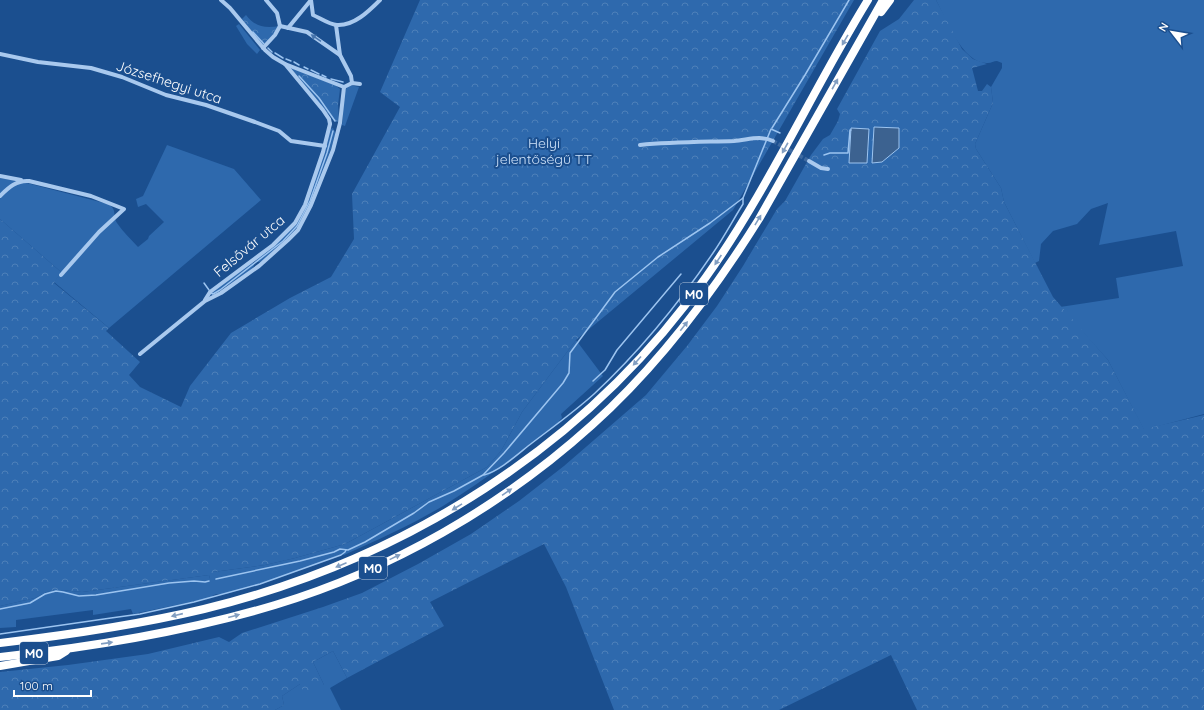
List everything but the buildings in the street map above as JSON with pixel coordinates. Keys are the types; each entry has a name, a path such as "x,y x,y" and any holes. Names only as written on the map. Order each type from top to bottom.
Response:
{"highway":[{"name":"M0","path":"0,657 68,649 146,637 210,623 277,604 326,587 379,565 439,534 484,508 522,481 593,424 630,387 676,337 709,294 759,219 883,0"},
{"path":"866,29 890,0"},
{"name":"M0","path":"0,643 58,636 167,618 234,601 300,581 354,559 418,529 456,508 514,468 584,414 605,395 640,359 692,297 749,211 866,2"},
{"path":"0,666 58,656 68,649"}],"street":[{"path":"221,0 230,8 263,48 285,64 323,110 329,119 330,124 338,125"},
{"path":"263,48 280,26 277,13 266,0"},
{"path":"288,28 311,0"},
{"path":"311,0 313,15 336,25 352,22 366,14 380,0"},
{"path":"336,25 340,55 351,76 352,82"},
{"path":"280,26 307,32 340,55"},
{"name":"Józsefhegyi utca","path":"0,54 38,62 91,68 166,95 206,105 255,122 279,131 292,141 325,146"},
{"path":"285,64 344,87 352,82 360,84"},
{"name":"Felsővár utca","path":"140,354 205,301 221,293 259,266 298,230 306,217 333,150 344,87"},
{"name":"Felsővár utca","path":"205,301 210,292 273,245 295,223 305,205 325,146 330,124"},
{"path":"640,145 674,142 741,141 761,137 773,141"},
{"path":"809,161 821,168 828,169"},
{"path":"0,176 29,181 83,194 124,208 90,242 61,275"},
{"path":"0,196 21,180"}],"green space":[{"name":"Helyi jelentőségű TT","path":"420,0 854,0 733,210 576,340 522,412 501,451 487,467 345,544 265,565 213,572 214,578 210,579 209,575 82,592 61,590 49,591 35,598 0,606 0,219 61,272 54,283 109,328 106,331 140,362 129,375 140,387 181,407 190,386 231,333 290,298 331,277 354,239 352,194 400,107 380,92"},
{"path":"914,0 936,0 962,49 973,59 987,64 972,68 978,91 982,91 987,84 991,87 993,103 975,144 976,149 1001,188 1004,202 1053,297 1108,360 1144,429 1204,415 1204,710 917,710 891,655 779,710 614,710 566,587 544,544 430,602 444,626 347,678 333,651 313,662 324,685 307,699 300,684 282,696 284,705 275,710 0,710 0,672 68,665 148,654 219,637 229,642 242,633 362,593 471,534 519,501 564,466 646,395 687,346 717,306 743,266 777,209 785,201 811,155 823,139 830,135 838,121 840,114 837,109 880,31 899,19"},
{"path":"936,0 1204,0 1204,414 1144,430 1108,360 1060,307 1119,298 1116,278 1183,266 1176,231 1099,245 1108,203 1091,209 1077,224 1053,231 1041,244 1039,261 1035,263 1004,202 1001,188 976,149 975,144 993,103 991,87 1002,68 1002,63 997,61 988,63 979,62 971,57 956,39"},
{"path":"246,15 257,25 270,27 280,26 266,43 262,44 242,19"},
{"path":"239,24 260,50 257,54 247,44 236,26"},
{"path":"291,68 335,85 340,89 338,105 339,120 337,122 335,122"},
{"path":"350,85 359,87 345,126 342,125 343,97"},
{"path":"333,128 335,135 331,149 312,200 298,227 262,261 257,262 256,260 298,220 330,129"},
{"path":"167,145 234,169 261,200 109,328 54,282 61,272 0,219 0,178 23,182 108,204 113,208 117,223 138,247 164,222 146,204 138,207 136,199 143,196"},
{"path":"252,263 254,266 251,270 215,294 210,294 211,293"},
{"path":"576,340 603,376 561,414 562,418 559,421 560,422 488,476 443,506 407,526 344,555 342,554 280,577 230,593 218,594 210,598 133,614 131,609 93,615 93,610 16,620 16,627 0,628 0,606 35,598 49,591 61,590 82,592 209,575 210,579 213,572 265,565 345,544 487,467 501,451 522,412"},
{"path":"333,651 347,678 330,688 341,710 275,710 284,705 282,696 300,684 324,685 313,662"}],"shaded area":[{"path":"874,127 899,128 899,148 882,162 872,163"},
{"path":"851,128 869,129 867,163 849,163"}],"waterway":[{"path":"772,128 849,0"},
{"path":"253,32 264,44"},
{"path":"268,48 272,52"},
{"path":"275,53 283,58"},
{"path":"286,59 291,61"},
{"path":"294,62 299,65"},
{"path":"304,67 308,69"},
{"path":"311,70 319,74"},
{"path":"322,75 326,77"},
{"path":"299,76 319,98 335,121"},
{"path":"331,79 343,82"},
{"path":"484,475 496,470 509,461 579,407 594,394 642,345 672,309 725,235 743,204 743,198 771,129 780,133"},
{"path":"824,155 830,153 848,153 851,130"},
{"path":"211,293 213,294 220,290 283,241 297,226 310,201 333,131"},
{"path":"216,579 300,561 340,549 348,550 365,542 414,513 429,502 454,491 483,475 504,453 563,383 569,373 570,353 615,292 658,257 710,223 743,198"},
{"path":"593,381 605,370 617,350 681,274"},
{"path":"204,283 209,290"},
{"path":"0,634 140,614 194,602 260,584 341,555 346,550"},
{"path":"0,609 30,603 45,594 56,591 79,596 96,595 169,583 209,581"}],"tunnel":[{"path":"773,141 809,161"}]}
